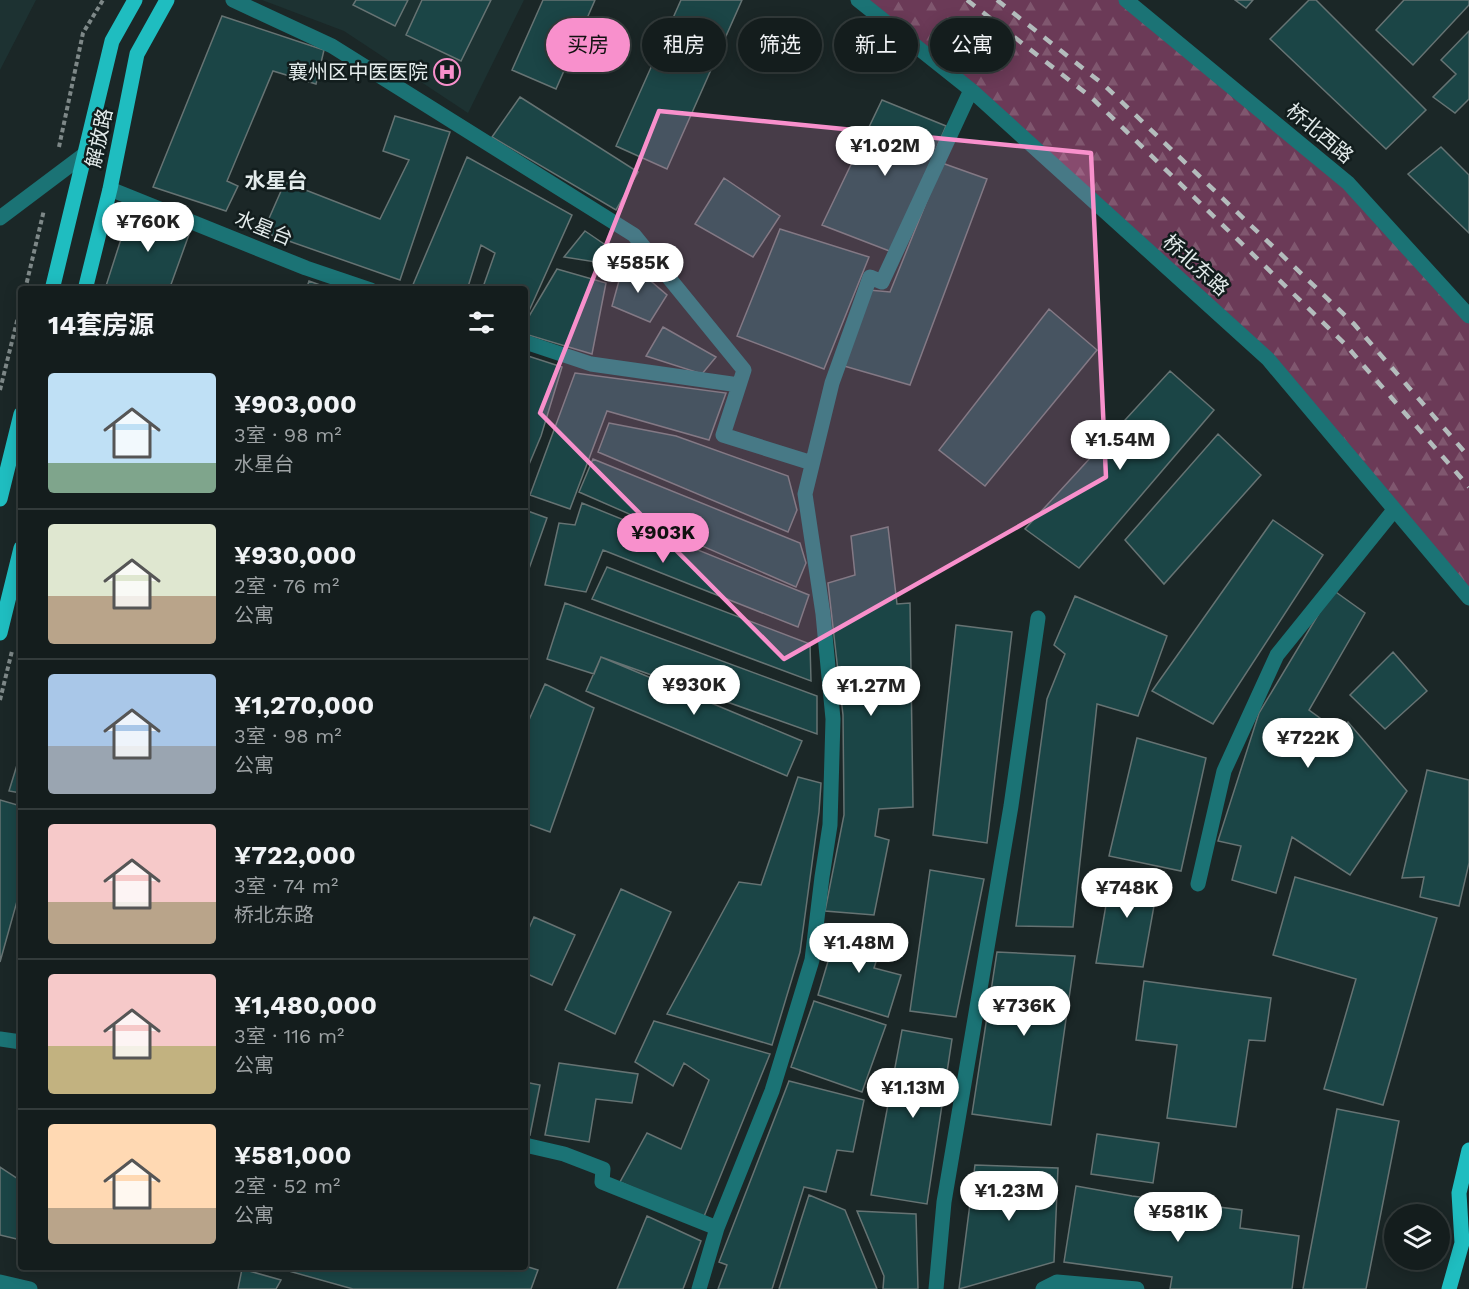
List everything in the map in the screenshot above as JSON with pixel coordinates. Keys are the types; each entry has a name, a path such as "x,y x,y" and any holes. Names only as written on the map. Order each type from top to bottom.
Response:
{"main road":[{"name":"解放路","path":"53,286 112,41 135,0"},
{"name":"解放路","path":"86,286 110,189 137,54 167,0"},
{"path":"0,499 18,426"},
{"path":"0,633 18,560"},
{"path":"1449,1289 1462,1244 1460,1193 1469,1150"}],"street":[{"path":"232,0 332,46 634,235 744,370 723,435 812,463"},
{"name":"桥北东路","path":"858,0 971,90 1268,359 1469,598"},
{"name":"桥北西路","path":"1126,0 1348,183 1469,316"},
{"path":"699,1289 717,1228 772,1091 812,960 830,825 833,718 823,614 805,494 812,463 832,383 870,277 882,282 971,90"},
{"path":"0,219 85,154"},
{"name":"水星台","path":"110,189 306,268 358,286"},
{"path":"528,343 591,364 739,385"},
{"path":"1198,884 1224,771 1277,655 1394,510"},
{"path":"936,1289 944,1202 1011,806 1038,618"},
{"path":"0,1039 18,1042"},
{"path":"528,1146 564,1154 603,1169 602,1182 717,1228"},
{"path":"0,1282 30,1289"},
{"path":"1043,1289 1057,1282 1137,1289"}],"path":[{"path":"0,390 18,317"},
{"path":"0,700 13,644"}],"highlighted area":[{"path":"659,111 1091,153 1106,477 784,659 540,413"}],"shaded area":[{"path":"0,0 36,0 0,70"},
{"name":"襄州区中医医院","path":"262,0 524,0 468,113 344,31"}],"green space":[{"path":"858,0 1126,0 1348,183 1469,316 1469,598 1268,359 940,72 1014,72 1014,18 930,18 930,63 918,53 918,18 879,18"}],"building":[{"path":"356,0 408,0 395,26 353,5"},
{"path":"422,0 491,0 461,61 406,35"},
{"path":"543,0 595,0 587,18 546,18 546,72 563,72 556,89 512,70"},
{"path":"681,0 742,0 726,36 726,18 673,18"},
{"path":"1235,0 1253,0 1246,8"},
{"path":"1309,0 1316,0 1426,110 1386,149 1270,39"},
{"path":"1404,0 1469,0 1469,5 1413,65 1376,30"},
{"path":"222,16 324,50 316,84 273,71 227,181 238,186 226,211 153,187"},
{"path":"1469,31 1469,99 1455,113 1433,97 1456,74 1441,60"},
{"path":"649,72 710,72 667,169 616,146"},
{"path":"520,97 638,172 616,210 492,137"},
{"path":"882,100 946,126 892,252 822,225"},
{"path":"395,116 450,132 400,280 263,232 285,182 380,219 409,160 383,151"},
{"path":"1441,147 1469,175 1469,233 1408,174"},
{"path":"467,157 572,215 528,313 528,286 483,286 495,253 481,245 468,286 412,286"},
{"path":"942,163 987,179 910,385 844,366 869,290 890,292"},
{"path":"724,178 780,216 753,257 695,224"},
{"path":"131,208 191,229 170,286 106,286"},
{"path":"780,229 869,257 824,369 737,336"},
{"path":"585,231 607,246 602,263 564,257"},
{"path":"625,259 667,295 650,322 612,306"},
{"path":"557,269 606,283 592,354 528,335 528,318"},
{"path":"309,281 323,286 307,286"},
{"path":"1049,309 1097,350 985,486 939,450"},
{"path":"663,327 716,357 702,374 646,356"},
{"path":"528,356 562,367 541,436 528,467"},
{"path":"1170,371 1214,410 1079,568 1025,529"},
{"path":"575,373 726,393 709,440 607,411 570,509 530,495"},
{"path":"609,423 676,436 788,476 797,510 788,532 598,452"},
{"path":"1218,434 1261,475 1164,584 1125,540"},
{"path":"593,459 800,543 806,563 796,587 579,492"},
{"path":"582,503 809,595 798,627 603,550 586,592 545,585 559,523 575,525"},
{"path":"528,511 547,518 528,572"},
{"path":"1273,520 1323,555 1213,724 1152,691"},
{"path":"888,527 897,604 910,603 913,807 879,809 875,836 889,840 874,915 825,911 844,815 843,715 828,583 855,575 851,536"},
{"path":"607,567 810,644 811,681 592,599"},
{"path":"1333,590 1365,613 1309,710 1338,731 1348,722 1407,791 1350,875 1292,837 1276,893 1232,880 1241,846 1218,841 1259,713"},
{"path":"1075,596 1167,636 1138,716 1097,704 1073,927 1016,926 1047,699 1065,654 1054,645"},
{"path":"565,603 817,696 817,734 601,657 594,674 547,659"},
{"path":"956,625 1012,632 987,843 933,835"},
{"path":"1393,652 1427,691 1385,729 1350,695"},
{"path":"601,657 802,741 787,776 586,691"},
{"path":"545,684 594,708 550,832 528,824 528,722"},
{"path":"1137,738 1206,758 1181,871 1109,856"},
{"path":"18,762 18,792 9,791"},
{"path":"1427,770 1469,780 1469,863 1459,906 1420,897 1424,877 1402,878"},
{"path":"798,777 821,783 819,812 800,952 772,1045 667,1014 739,882 761,885"},
{"path":"0,800 18,805 18,898 0,962"},
{"path":"930,870 984,879 956,1017 910,1011"},
{"path":"1112,870 1159,878 1143,967 1096,963"},
{"path":"1295,877 1437,918 1383,1105 1324,1089 1356,979 1273,955"},
{"path":"621,889 671,912 615,1034 565,1010"},
{"path":"534,917 575,935 552,985 528,974 528,930"},
{"path":"838,928 883,940 874,968 901,975 888,1017 818,995"},
{"path":"997,952 1075,956 1051,1125 972,1114"},
{"path":"1144,981 1271,998 1265,1041 1249,1040 1236,1127 1167,1118 1177,1045 1136,1040"},
{"path":"814,1001 886,1025 862,1092 791,1067"},
{"path":"654,1021 770,1054 703,1219 620,1182 647,1133 681,1149 709,1080 684,1063 673,1086 635,1062"},
{"path":"902,1030 952,1039 927,1204 871,1195"},
{"path":"559,1063 638,1074 632,1103 596,1099 589,1142 545,1135"},
{"path":"789,1081 864,1100 853,1152 837,1150 826,1192 804,1187 772,1289 718,1289 727,1265 719,1262"},
{"path":"528,1083 540,1085 530,1135 528,1135"},
{"path":"1337,1109 1399,1121 1366,1289 1303,1289"},
{"path":"1097,1134 1159,1143 1153,1183 1091,1174"},
{"path":"975,1165 1058,1168 1054,1262 959,1289"},
{"path":"0,1167 18,1179 18,1239 0,1235"},
{"path":"1076,1186 1132,1196 1242,1210 1240,1228 1299,1236 1292,1289 1170,1289 1172,1277 1064,1262"},
{"path":"809,1195 845,1210 877,1289 779,1289"},
{"path":"857,1211 916,1214 918,1289 883,1289 884,1276"},
{"path":"647,1216 701,1241 683,1289 617,1289"},
{"path":"528,1267 538,1270 531,1289 353,1289 285,1270 528,1270"},
{"path":"242,1270 281,1280 276,1289 238,1289"}],"railway":[{"path":"967,0 1092,98 1344,343 1469,487"},
{"path":"997,0 1104,85 1354,324 1469,457"}],"place":[{"name":"襄州区中医医院","path":"447,72"}],"district":[{"name":"水星台","path":"276,180"}]}
